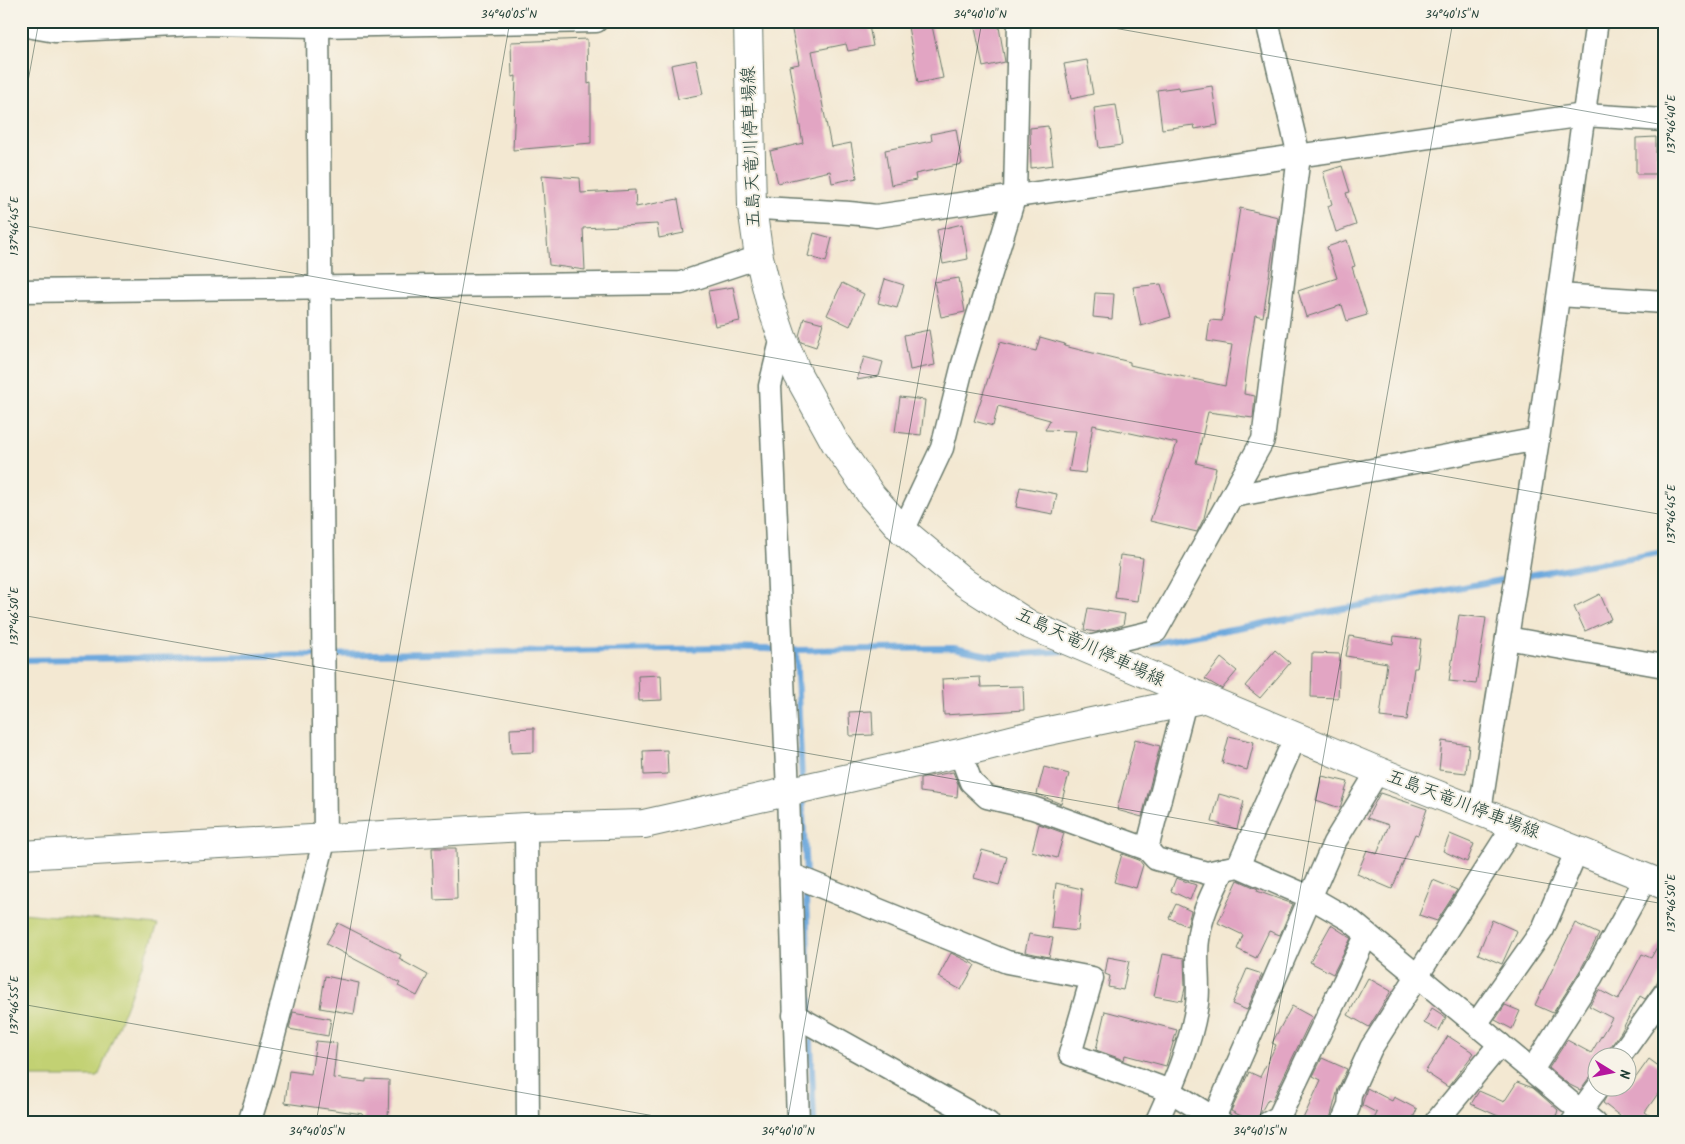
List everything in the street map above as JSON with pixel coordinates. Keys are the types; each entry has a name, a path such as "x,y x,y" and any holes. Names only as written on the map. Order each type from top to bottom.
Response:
{"main road":[{"name":"五島天竜川停車場線","path":"748,21 752,206 759,257 782,337 811,400 836,444 872,496 903,531 965,583 1030,625 1152,677 1193,700 1295,738 1655,881"},
{"path":"21,855 526,827 644,824 960,753 1039,733 1193,700"}],"street":[{"path":"21,25 55,31 195,23 318,24 596,21"},
{"path":"903,531 942,448 963,364 1015,195 1019,21"},
{"path":"1092,652 1156,632 1263,440 1299,156 1267,21"},
{"path":"1480,811 1538,438 1597,21"},
{"path":"249,1123 261,1085 325,838 318,24"},
{"path":"752,206 787,210 836,210 876,216 1584,115 1664,120"},
{"path":"21,291 681,283 759,257"},
{"path":"1559,295 1664,302"},
{"path":"782,337 770,386 782,663 798,789 790,874 798,1123"},
{"path":"1233,496 1538,438"},
{"path":"1507,638 1664,666"},
{"path":"1147,849 1193,700"},
{"path":"1156,1123 1170,1091 1194,1019 1198,1001 1198,941 1202,916 1231,867 1295,738"},
{"path":"960,753 971,782 988,797 1033,808 1147,849 1156,859 1207,873 1231,867 1310,897 1350,920 1418,975 1532,1070 1583,1119 1595,1096"},
{"path":"790,874 1007,962 1092,978 1070,1054 1170,1091 1218,1120 1310,897 1334,844 1378,772"},
{"path":"1342,1123 1349,1106 1350,1094 1371,1048 1514,825"},
{"path":"526,827 528,1123"},
{"path":"1476,1024 1543,928 1577,850"},
{"path":"1532,1070 1655,881"},
{"path":"1268,1123 1279,1117 1367,934"},
{"path":"1627,1046 1664,994"},
{"path":"794,1015 988,1123"},
{"path":"1435,1123 1500,1044"}],"green space":[{"path":"21,913 158,925 98,1077 21,1077"}],"building":[{"path":"790,21 868,21 873,46 848,51 846,44 812,51 831,147 851,143 857,178 832,183 830,171 778,183 770,151 803,143 789,66 799,64"},
{"path":"907,21 931,21 943,78 918,83"},
{"path":"998,21 1005,62 983,67 974,23"},
{"path":"587,39 588,84 591,83 591,143 513,150 516,76 512,77 511,42"},
{"path":"696,60 703,94 678,99 671,65"},
{"path":"1087,60 1093,94 1071,99 1064,64"},
{"path":"1212,86 1218,125 1195,129 1194,125 1162,129 1157,90 1179,87 1180,91"},
{"path":"1116,105 1122,145 1099,148 1094,108"},
{"path":"1048,126 1053,165 1031,168 1030,128"},
{"path":"956,129 962,164 915,174 916,180 891,185 885,150 932,141 931,134"},
{"path":"1656,137 1656,174 1636,174 1636,138"},
{"path":"1342,166 1350,192 1346,193 1356,225 1336,232 1328,206 1332,204 1323,172"},
{"path":"542,175 580,178 581,193 635,190 636,207 678,199 684,233 659,238 657,224 583,228 585,270 549,265"},
{"path":"1240,208 1278,217 1263,317 1255,315 1248,359 1244,394 1255,396 1253,418 1208,412 1196,463 1216,468 1204,518 1197,532 1150,521 1177,443 1093,425 1085,473 1069,471 1076,431 1045,430 1050,420 998,406 993,426 974,421 1000,342 1036,351 1040,337 1065,344 1064,346 1130,362 1130,365 1225,386 1232,345 1207,341 1210,320 1222,321"},
{"path":"962,224 968,259 943,264 937,230"},
{"path":"814,233 832,238 826,262 808,256"},
{"path":"1347,240 1355,266 1352,267 1367,315 1347,321 1342,305 1306,317 1298,291 1337,278 1327,247"},
{"path":"959,278 965,312 941,317 934,282"},
{"path":"885,279 904,285 897,308 878,303"},
{"path":"842,283 864,294 850,326 827,315"},
{"path":"1161,284 1171,317 1141,326 1133,287"},
{"path":"733,287 740,321 715,326 708,291"},
{"path":"1095,293 1114,294 1112,319 1093,317"},
{"path":"804,318 823,323 816,347 801,342 799,336"},
{"path":"929,330 935,365 910,370 904,335"},
{"path":"864,357 883,362 879,376 857,380"},
{"path":"900,397 925,400 921,435 895,432"},
{"path":"1020,487 1057,494 1053,514 1016,507"},
{"path":"1120,555 1143,558 1137,601 1115,598"},
{"path":"1600,594 1611,619 1585,631 1574,607"},
{"path":"1088,608 1125,614 1123,625 1096,632 1084,630"},
{"path":"1459,615 1486,618 1476,684 1449,681"},
{"path":"1350,636 1393,644 1394,636 1421,639 1417,668 1414,668 1407,720 1380,717 1387,663 1346,656"},
{"path":"1275,650 1290,663 1260,698 1245,686"},
{"path":"1312,653 1340,654 1338,698 1311,697"},
{"path":"1221,658 1237,671 1222,689 1205,679"},
{"path":"661,675 662,700 639,701 638,676"},
{"path":"980,677 981,687 1023,686 1024,710 944,715 942,679"},
{"path":"872,711 873,735 850,736 849,712"},
{"path":"534,728 534,752 511,753 510,729"},
{"path":"1229,736 1254,742 1247,770 1222,763"},
{"path":"1135,739 1160,746 1142,817 1117,810"},
{"path":"1442,741 1469,745 1466,773 1439,770"},
{"path":"667,750 668,774 644,775 643,751"},
{"path":"1044,767 1069,774 1061,804 1037,794"},
{"path":"953,772 958,784 957,797 920,792 920,778"},
{"path":"1322,776 1348,782 1340,808 1316,800"},
{"path":"1380,793 1427,809 1418,835 1415,834 1392,889 1357,874 1367,850 1377,854 1389,825 1367,818"},
{"path":"1219,794 1244,801 1237,829 1212,822"},
{"path":"1039,824 1064,833 1057,858 1032,851"},
{"path":"1450,834 1474,844 1467,862 1443,851"},
{"path":"432,848 456,848 457,899 434,900"},
{"path":"982,850 1007,857 999,885 974,878"},
{"path":"1122,854 1139,860 1143,865 1136,888 1114,882"},
{"path":"1176,878 1196,885 1190,900 1171,891"},
{"path":"1238,880 1258,889 1257,891 1293,904 1280,935 1269,931 1256,958 1237,949 1243,935 1218,923"},
{"path":"1433,880 1457,890 1437,921 1419,915"},
{"path":"1056,883 1082,889 1078,931 1051,928"},
{"path":"1176,904 1191,911 1187,926 1169,918"},
{"path":"1492,920 1517,931 1502,964 1478,954"},
{"path":"338,923 401,955 399,959 428,975 417,996 398,986 400,983 326,944"},
{"path":"1575,923 1599,934 1581,969 1553,1013 1535,1005"},
{"path":"1331,925 1351,938 1333,974 1310,962"},
{"path":"1029,934 1053,938 1049,957 1025,952"},
{"path":"1664,934 1664,969 1656,984 1645,999 1640,996 1621,1032 1611,1046 1595,1046 1612,1018 1589,1006 1599,990 1618,1000 1642,954 1651,958"},
{"path":"951,953 975,965 961,990 938,977"},
{"path":"1163,954 1184,958 1185,988 1182,1001 1154,996"},
{"path":"1108,957 1129,961 1123,990 1108,987 1110,976 1105,974"},
{"path":"1247,969 1262,974 1247,1010 1232,1004"},
{"path":"325,976 359,983 354,1014 320,1008"},
{"path":"1368,978 1391,991 1369,1027 1348,1015"},
{"path":"1505,1005 1520,1011 1512,1029 1495,1020"},
{"path":"1292,1006 1312,1017 1272,1101 1268,1099 1255,1123 1231,1111 1249,1072 1260,1077 1276,1045 1272,1043"},
{"path":"1432,1008 1446,1017 1439,1031 1424,1023"},
{"path":"1105,1011 1177,1030 1166,1066 1125,1055 1124,1060 1096,1050"},
{"path":"293,1012 331,1019 328,1036 289,1029"},
{"path":"1448,1036 1474,1053 1448,1087 1425,1072"},
{"path":"1567,1040 1588,1051 1588,1079 1580,1090 1568,1084 1549,1068"},
{"path":"316,1041 337,1043 333,1078 366,1082 366,1079 389,1080 388,1123 363,1123 363,1114 285,1103 289,1071 311,1074"},
{"path":"1322,1058 1347,1069 1338,1089 1329,1123 1301,1123 1321,1080 1313,1076"},
{"path":"1649,1059 1664,1070 1664,1085 1645,1112 1660,1123 1629,1123 1603,1103 1607,1096 1638,1096 1638,1074"},
{"path":"1517,1082 1533,1088 1558,1110 1554,1123 1533,1115 1543,1119 1541,1123 1514,1123 1471,1104 1479,1091 1504,1102"},
{"path":"1367,1088 1392,1101 1394,1097 1417,1109 1411,1123 1372,1123 1377,1113 1362,1105"}],"waterway":[{"path":"1522,576 1664,552"},
{"path":"1138,646 1512,578"},
{"path":"21,660 729,648 796,650 954,648 993,656 1066,651"},
{"path":"796,650 802,782"},
{"path":"802,794 806,875"},
{"path":"806,898 810,1011"},
{"path":"811,1042 814,1123"}]}
